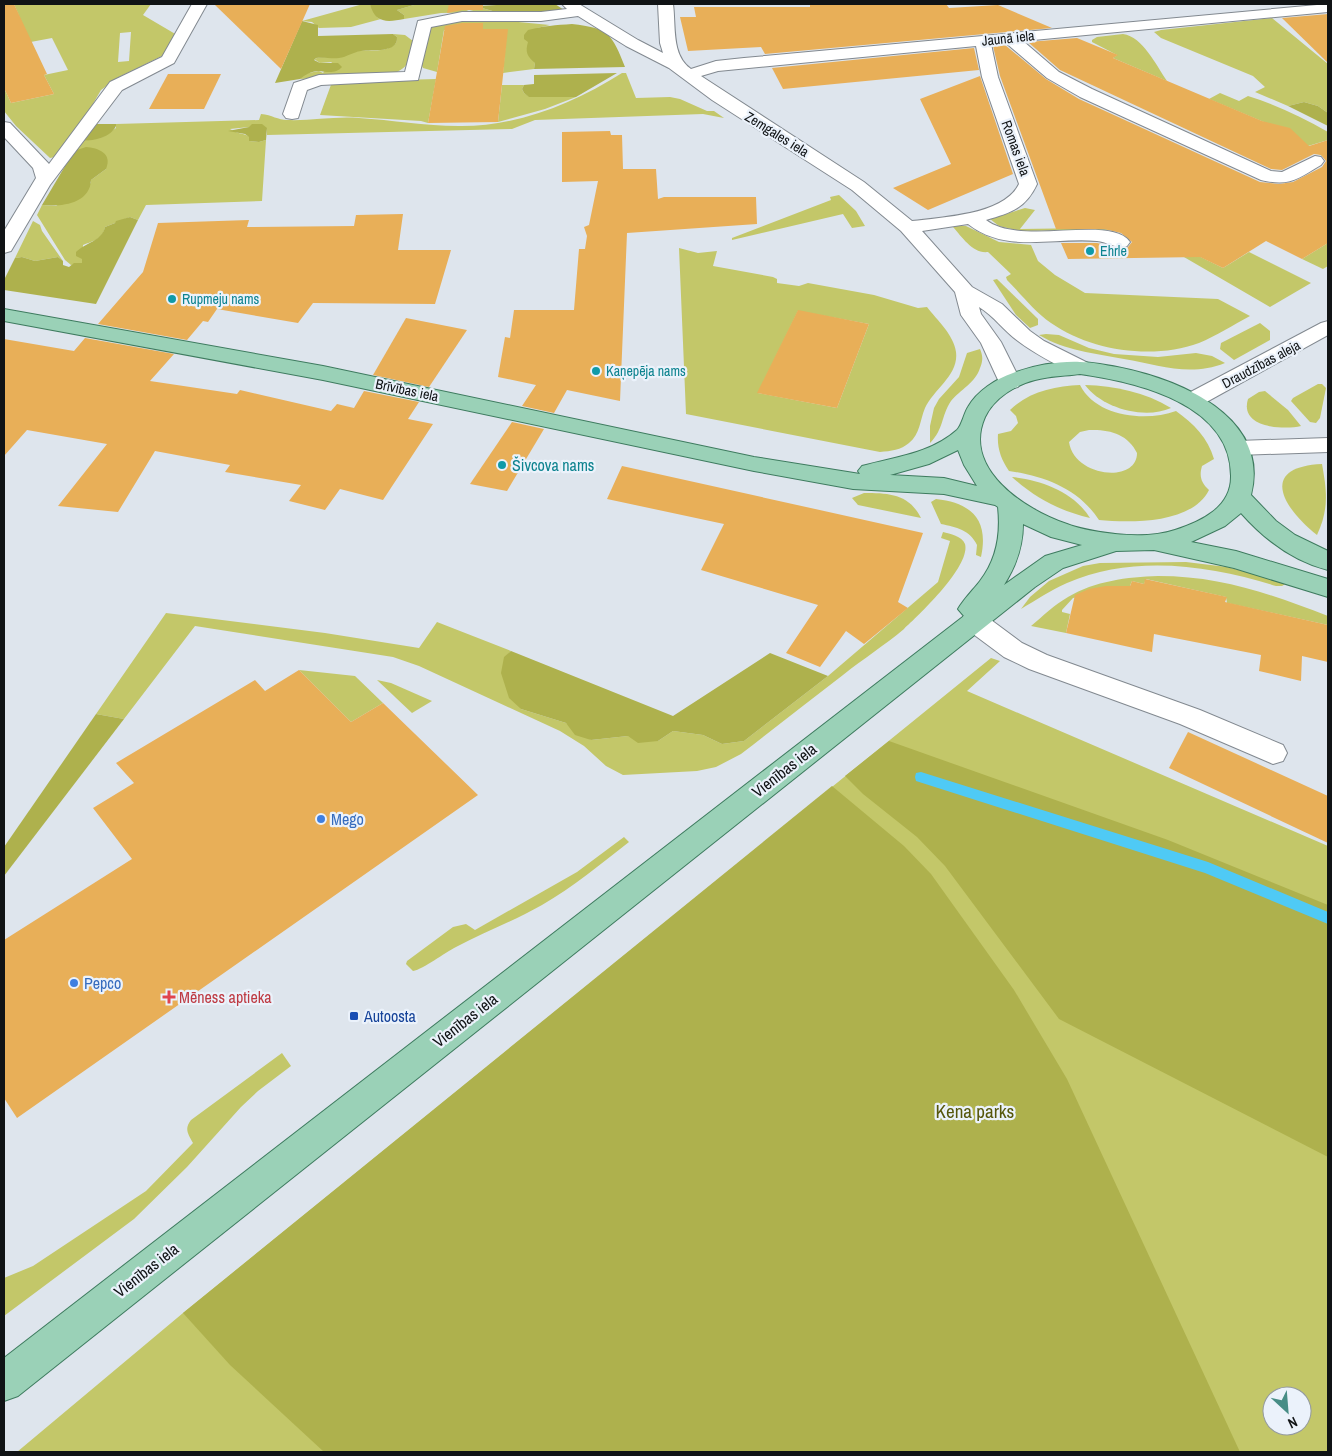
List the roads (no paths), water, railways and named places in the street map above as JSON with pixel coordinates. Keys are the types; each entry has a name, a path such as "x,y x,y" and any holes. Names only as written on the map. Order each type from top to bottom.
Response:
{"main road":[{"name":"Brīvības iela","path":"4,315 323,373 754,464 808,472"},
{"path":"1080,368 1120,372 1158,383 1193,400 1212,415 1228,431 1238,448 1244,473 1239,496 1226,513 1207,527 1182,537 1152,542 1113,542 1085,538 1056,530 1030,518 1006,501 982,478 970,455 968,433 980,404 1010,382 1042,372 1080,368"},
{"path":"808,472 850,473 889,469 906,465 927,458 968,433"},
{"path":"808,472 861,482 944,486 1006,501"},
{"path":"1239,496 1267,527 1286,541 1328,561"},
{"path":"927,659 992,584 1004,567 1010,549 1012,520 1006,501"},
{"path":"927,659 1026,581 1054,562 1095,550 1113,542"},
{"path":"1152,542 1236,560 1328,588"},
{"name":"Vienības iela","path":"4,1382 927,659"}],"street":[{"path":"4,247 45,181 116,86 168,60 199,4"},
{"path":"666,4 668,43 682,70"},
{"name":"Jaunā iela","path":"682,70 1328,7"},
{"path":"292,114 300,87 319,80 412,77 424,24 442,18 534,18 566,15 575,8"},
{"name":"Zemgales iela","path":"575,8 632,44 682,70 718,96 840,174 908,228 965,291"},
{"path":"1010,38 1053,75 1086,93 1267,176 1285,178 1315,162"},
{"name":"Romas iela","path":"908,228 1000,210 1018,202 1027,191 1028,184 990,77 982,41"},
{"path":"4,127 42,167 45,181"},
{"path":"971,217 985,228 1010,236 1027,238 1100,235 1120,242"},
{"path":"965,291 995,308 1023,335 1045,351 1080,368"},
{"path":"965,291 971,315 991,342 1010,382"},
{"name":"Draudzības aleja","path":"1193,400 1328,327"},
{"path":"1238,448 1328,445"},
{"path":"974,621 1013,650 1038,662 1190,717 1274,753"}],"waterway":[{"path":"921,777 1208,868 1328,918"}],"place":[{"name":"Ehrle","path":"1090,251"},
{"name":"Rupmeju nams","path":"172,299"},
{"name":"Kaņepēja nams","path":"596,371"},
{"name":"Šivcova nams","path":"502,465"},
{"name":"Mego","path":"321,819"},
{"name":"Pepco","path":"74,983"},
{"name":"Mēness aptieka","path":"169,997"},
{"name":"Autoosta","path":"354,1016"}],"park label":[{"name":"Kena parks","path":"975,1111"}]}
